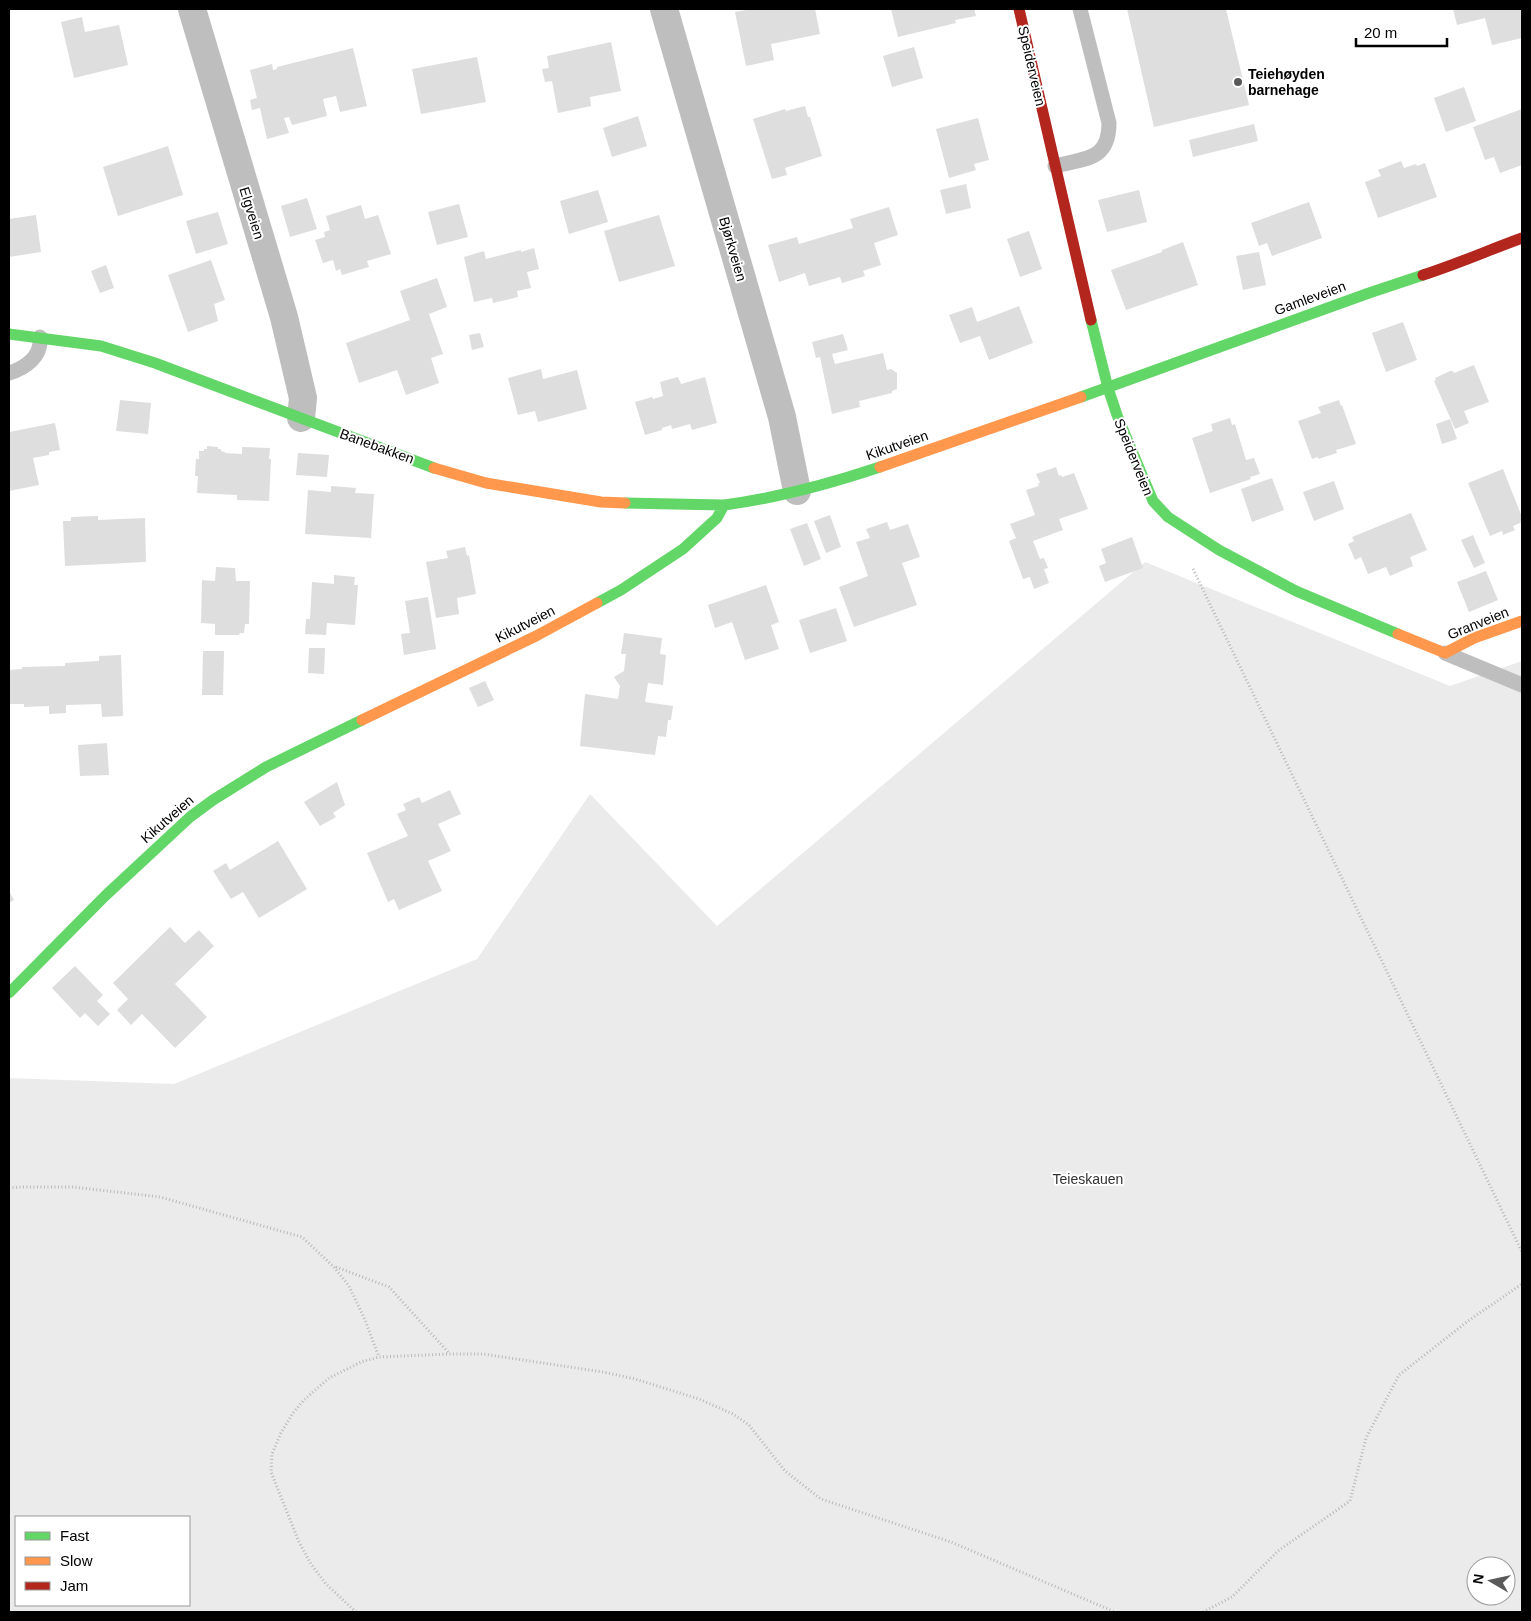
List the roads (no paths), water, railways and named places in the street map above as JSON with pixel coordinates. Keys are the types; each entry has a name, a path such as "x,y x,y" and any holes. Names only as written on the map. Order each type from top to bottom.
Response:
{"street":[{"name":"Elgveien","path":"192,9 284,317 303,398 302,418"},
{"name":"Bjørkveien","path":"664,9 782,417 796,491"},
{"name":"Speiderveien","path":"1020,9 1108,388 1117,416 1153,501 1168,517 1219,550 1296,591 1445,653"},
{"name":"Gamleveien","path":"1108,388 1522,238"},
{"name":"Banebakken","path":"9,334 101,346 155,363 430,466 486,483 601,502 724,505"},
{"name":"Kikutveien","path":"9,993 105,896 190,817 213,800 266,767 536,636 621,590 683,549 717,518 724,505 756,501 828,484 1108,388"},
{"name":"Granveien","path":"1445,653 1474,638 1522,621"}],"lane":[{"path":"1055,166 1088,158 1101,152 1109,136 1109,123 1080,9"},
{"path":"9,373 31,362 41,347 40,337"},
{"name":"Speiderveien","path":"1445,653 1522,686"}],"place":[{"name":"Teiehøyden barnehage","path":"1238,82"}],"park label":[{"name":"Teieskauen","path":"1088,1179"}]}
